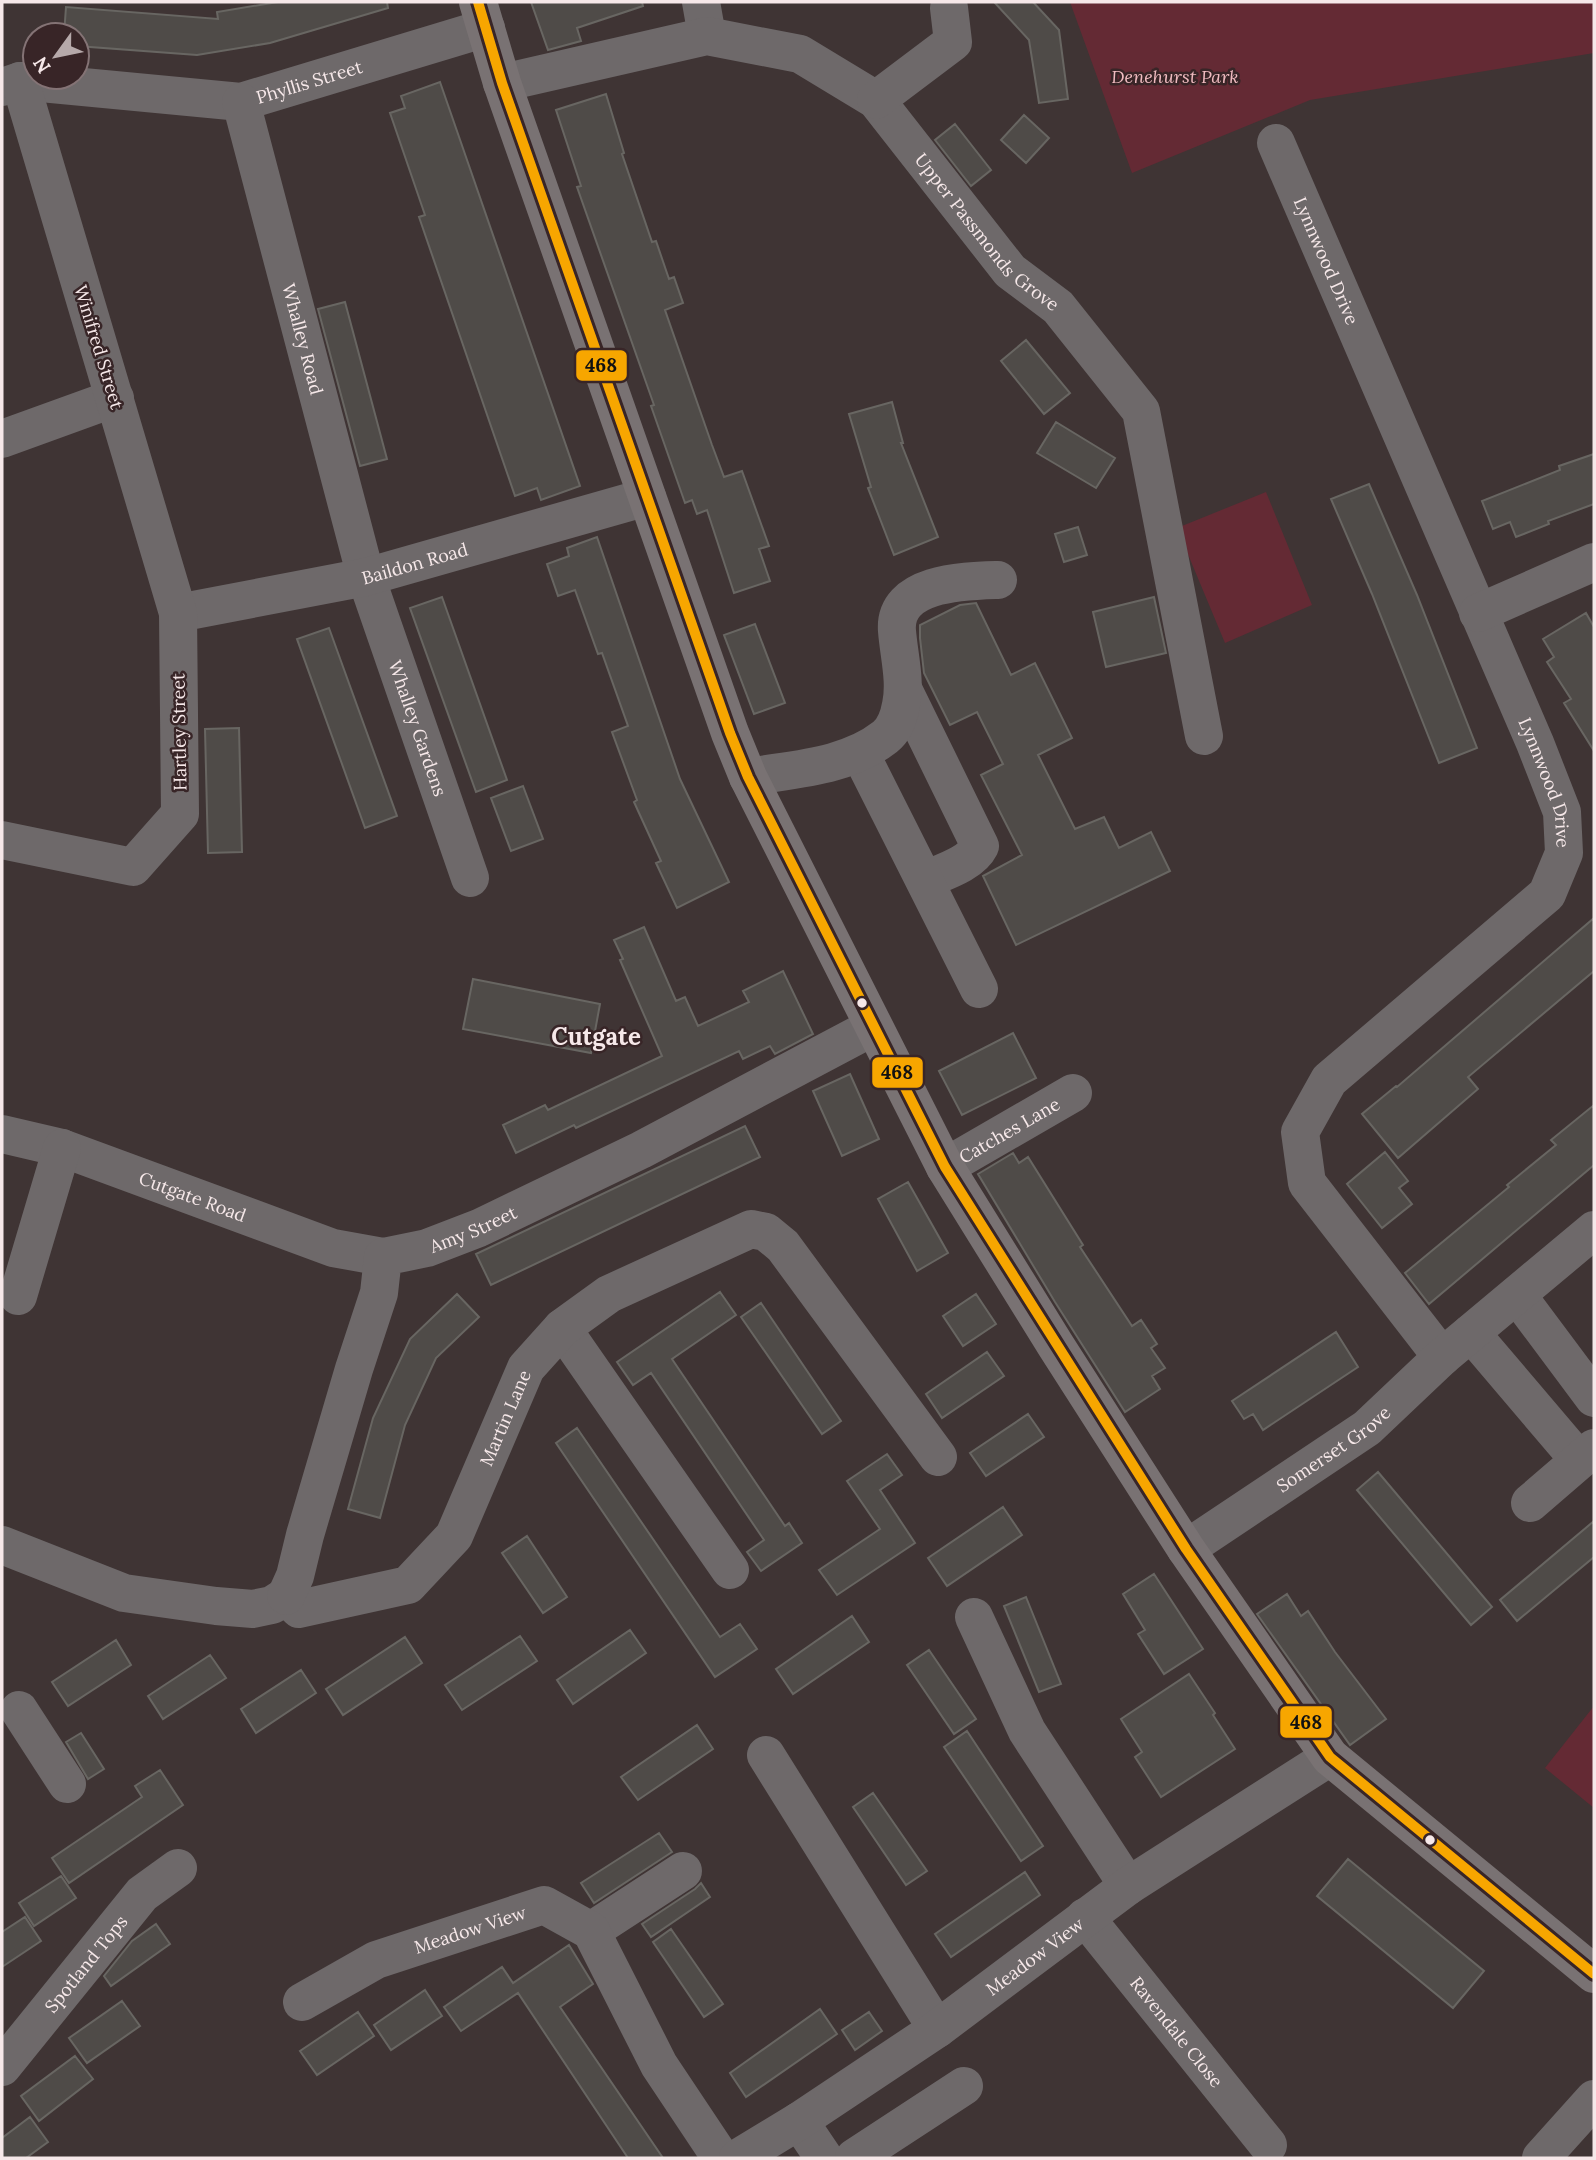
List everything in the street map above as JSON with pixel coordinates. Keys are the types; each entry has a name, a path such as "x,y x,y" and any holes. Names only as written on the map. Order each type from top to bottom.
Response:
{"main road":[{"path":"482,15 502,83 748,778 945,1167 1186,1549 1330,1756 1594,1975"}],"street":[{"path":"876,100 953,43 949,8"},
{"name":"Phyllis Street","path":"11,84 241,102 482,15"},
{"name":"Upper Passmonds Grove","path":"502,83 704,19 800,54 876,100 1010,271 1058,307 1141,411 1204,736"},
{"name":"Winifred Street","path":"11,84 115,398 178,613"},
{"name":"Whalley Road","path":"241,102 366,577"},
{"name":"Lynnwood Drive","path":"1276,143 1535,743 1562,812 1564,853 1547,894 1329,1080 1300,1132 1307,1183 1457,1345"},
{"path":"2,439 115,398"},
{"name":"Baildon Road","path":"178,613 366,577 647,497"},
{"path":"1478,613 1594,562"},
{"name":"Whalley Gardens","path":"366,577 470,878"},
{"path":"748,778 851,758 887,736 899,716 904,691 896,627 902,607 921,591 960,581 998,580"},
{"name":"Hartley Street","path":"2,840 133,867 180,814 178,613"},
{"path":"904,691 980,846 967,860 925,880"},
{"path":"860,753 979,989"},
{"name":"Amy Street","path":"383,1257 428,1248 479,1228 641,1150 873,1027"},
{"name":"Catches Lane","path":"945,1167 1073,1093"},
{"name":"Cutgate Road","path":"2,1134 62,1148 333,1248 383,1257"},
{"path":"18,1296 62,1148"},
{"name":"Martin Lane","path":"286,1596 299,1608 408,1585 454,1536 526,1368 562,1328 609,1294 751,1229 766,1232 783,1246 937,1457"},
{"name":"Somerset Grove","path":"1186,1549 1367,1428 1457,1345 1594,1230"},
{"path":"2,1545 124,1593 253,1609 272,1605 286,1596 295,1576 354,1369 379,1293 383,1257"},
{"path":"1517,1295 1594,1398"},
{"path":"562,1328 730,1570"},
{"path":"1457,1345 1587,1454 1530,1503"},
{"path":"974,1617 1027,1731 1128,1886"},
{"path":"17,1712 67,1784"},
{"path":"766,1755 937,2029"},
{"name":"Meadow View","path":"738,2158 799,2121 937,2029 1128,1886 1171,1841 1330,1756"},
{"name":"Spotland Tops","path":"2,2067 142,1894 178,1868"},
{"path":"683,1871 590,1931 659,2065 721,2158"},
{"name":"Meadow View","path":"302,2002 376,1960 544,1905 590,1931"},
{"name":"Ravendale Close","path":"1086,1917 1268,2145"},
{"path":"854,2158 964,2086"},
{"path":"1541,2158 1594,2099"},
{"path":"799,2121 824,2158"}],"green space":[{"name":"Denehurst Park","path":"1070,2 1594,2 1594,53 1310,100 1132,173"},
{"path":"1266,492 1312,605 1225,643 1177,528"},
{"path":"1594,1706 1594,1808 1545,1768"}],"building":[{"path":"278,2 387,2 388,8 270,43 197,55 91,47 91,21 65,21 66,7 218,19 217,12"},
{"path":"531,2 642,2 643,6 577,28 581,41 548,50"},
{"path":"994,2 1033,2 1059,30 1068,99 1039,103 1029,40"},
{"path":"440,82 580,486 541,500 537,488 515,496 419,217 425,215 390,113 405,108 401,96"},
{"path":"606,94 624,153 622,154 652,242 656,241 669,279 674,277 683,303 665,310 712,445 724,477 742,471 769,546 759,549 770,581 734,593 707,510 697,514 692,500 685,503 651,406 654,405 577,187 581,186 556,110"},
{"path":"1024,115 1049,138 1026,163 1001,140"},
{"path":"955,124 991,170 971,186 935,140"},
{"path":"345,302 387,459 360,466 318,309"},
{"path":"1026,340 1070,393 1044,414 1001,361"},
{"path":"892,402 901,443 938,537 894,555 868,488 871,487 849,414"},
{"path":"1056,422 1115,458 1096,488 1037,453"},
{"path":"1594,454 1594,504 1548,521 1549,524 1516,537 1510,522 1493,529 1482,501 1560,470 1559,466"},
{"path":"1369,484 1417,595 1477,748 1439,763 1331,499"},
{"path":"1078,527 1087,555 1064,562 1055,534"},
{"path":"597,537 680,779 729,882 677,908 656,863 661,861 634,802 637,800 612,732 628,726 602,653 598,654 575,590 558,596 547,564 569,556 567,548"},
{"path":"442,597 507,780 476,792 410,608"},
{"path":"1154,597 1166,653 1106,667 1093,612"},
{"path":"976,603 1011,675 1035,663 1072,738 1038,755 1075,829 1104,817 1119,848 1151,832 1170,871 1016,945 983,876 1022,855 981,775 1003,764 977,712 950,725 924,673 920,625 960,605"},
{"path":"1586,613 1594,627 1594,751 1564,703 1571,699 1547,662 1554,657 1543,639"},
{"path":"755,624 785,703 754,714 724,635"},
{"path":"329,628 397,816 365,828 297,639"},
{"path":"239,728 242,852 208,853 205,729"},
{"path":"523,786 543,839 511,851 491,798"},
{"path":"1594,918 1594,971 1468,1077 1478,1089 1398,1158 1362,1114"},
{"path":"644,927 676,1001 685,997 698,1026 749,1002 743,991 783,971 813,1034 775,1054 770,1046 743,1059 739,1051 576,1128 574,1125 516,1153 503,1125 545,1105 548,1110 662,1056 620,960 623,959 614,940"},
{"path":"473,979 600,1004 591,1053 463,1029"},
{"path":"1013,1033 1036,1078 962,1115 939,1071"},
{"path":"850,1074 879,1139 842,1156 813,1091"},
{"path":"1594,1105 1594,1165 1429,1304 1405,1273 1509,1187 1507,1185 1556,1145 1551,1140"},
{"path":"745,1126 760,1157 491,1285 476,1254"},
{"path":"1385,1152 1408,1181 1399,1188 1412,1204 1382,1228 1347,1184"},
{"path":"1013,1153 1019,1163 1028,1157 1083,1245 1080,1247 1132,1326 1141,1320 1157,1344 1151,1348 1165,1368 1152,1376 1160,1389 1125,1412 978,1174"},
{"path":"908,1182 948,1253 917,1271 878,1199"},
{"path":"720,1292 736,1315 672,1359 785,1526 789,1523 802,1543 761,1571 747,1552 764,1540 651,1373 633,1385 617,1362"},
{"path":"457,1294 479,1317 436,1358 405,1425 380,1518 348,1509 373,1418 410,1339"},
{"path":"976,1294 996,1324 963,1346 943,1316"},
{"path":"761,1303 841,1421 822,1434 741,1317"},
{"path":"1336,1332 1358,1367 1263,1430 1253,1414 1244,1419 1232,1401"},
{"path":"987,1352 1004,1376 942,1418 926,1394"},
{"path":"1028,1414 1044,1437 986,1476 970,1453"},
{"path":"577,1428 720,1637 740,1624 757,1649 715,1677 556,1443"},
{"path":"887,1454 902,1475 880,1490 915,1543 837,1595 819,1570 880,1529 847,1481"},
{"path":"1378,1472 1492,1607 1471,1625 1357,1490"},
{"path":"1003,1507 1022,1535 947,1586 928,1558"},
{"path":"1594,1521 1594,1557 1517,1621 1500,1600"},
{"path":"527,1536 567,1597 543,1613 502,1553"},
{"path":"1154,1574 1203,1649 1164,1674 1138,1634 1145,1630 1123,1594"},
{"path":"1287,1594 1301,1616 1308,1611 1335,1652 1386,1719 1350,1745 1257,1614"},
{"path":"1026,1597 1061,1684 1039,1692 1004,1606"},
{"path":"852,1616 869,1642 793,1694 776,1669"},
{"path":"630,1630 646,1653 573,1704 557,1680"},
{"path":"520,1636 537,1661 462,1710 445,1685"},
{"path":"405,1637 422,1663 343,1715 326,1689"},
{"path":"116,1640 131,1665 68,1706 52,1682"},
{"path":"929,1650 976,1719 954,1734 907,1665"},
{"path":"210,1655 226,1678 163,1719 148,1696"},
{"path":"301,1670 316,1693 256,1733 241,1709"},
{"path":"1189,1674 1235,1749 1161,1797 1135,1757 1142,1752 1121,1719"},
{"path":"697,1725 713,1749 638,1800 621,1777"},
{"path":"967,1731 1043,1846 1021,1861 944,1747"},
{"path":"81,1733 104,1769 88,1779 66,1742"},
{"path":"160,1770 183,1805 69,1883 52,1858 142,1797 135,1786"},
{"path":"873,1793 927,1871 906,1885 853,1807"},
{"path":"659,1833 672,1852 594,1903 581,1883"},
{"path":"1348,1859 1484,1971 1453,2008 1317,1896"},
{"path":"1025,1872 1040,1895 951,1957 935,1934"},
{"path":"61,1876 76,1898 34,1926 19,1903"},
{"path":"701,1883 710,1897 651,1937 642,1924"},
{"path":"25,1917 41,1941 2,1967 2,1932"},
{"path":"156,1924 170,1944 111,1986 104,1976 132,1941"},
{"path":"671,1929 723,2004 704,2017 653,1942"},
{"path":"569,1945 593,1984 560,2007 663,2158 628,2158 518,1993 461,2031 444,2007 502,1967 513,1983"},
{"path":"425,1990 442,2016 391,2050 374,2025"},
{"path":"122,2001 140,2026 87,2063 69,2038"},
{"path":"820,2009 837,2034 746,2097 730,2073"},
{"path":"358,2012 374,2036 317,2075 300,2051"},
{"path":"869,2012 882,2031 855,2050 842,2030"},
{"path":"75,2056 93,2079 39,2121 21,2096"},
{"path":"30,2117 48,2142 26,2158 2,2158 2,2138"}],"transit line":[{"name":"468","path":"478,2 502,83 730,733 748,777 945,1167 1186,1549 1330,1757 1594,1974"}],"district":[{"name":"Cutgate","path":"596,1036"}]}
